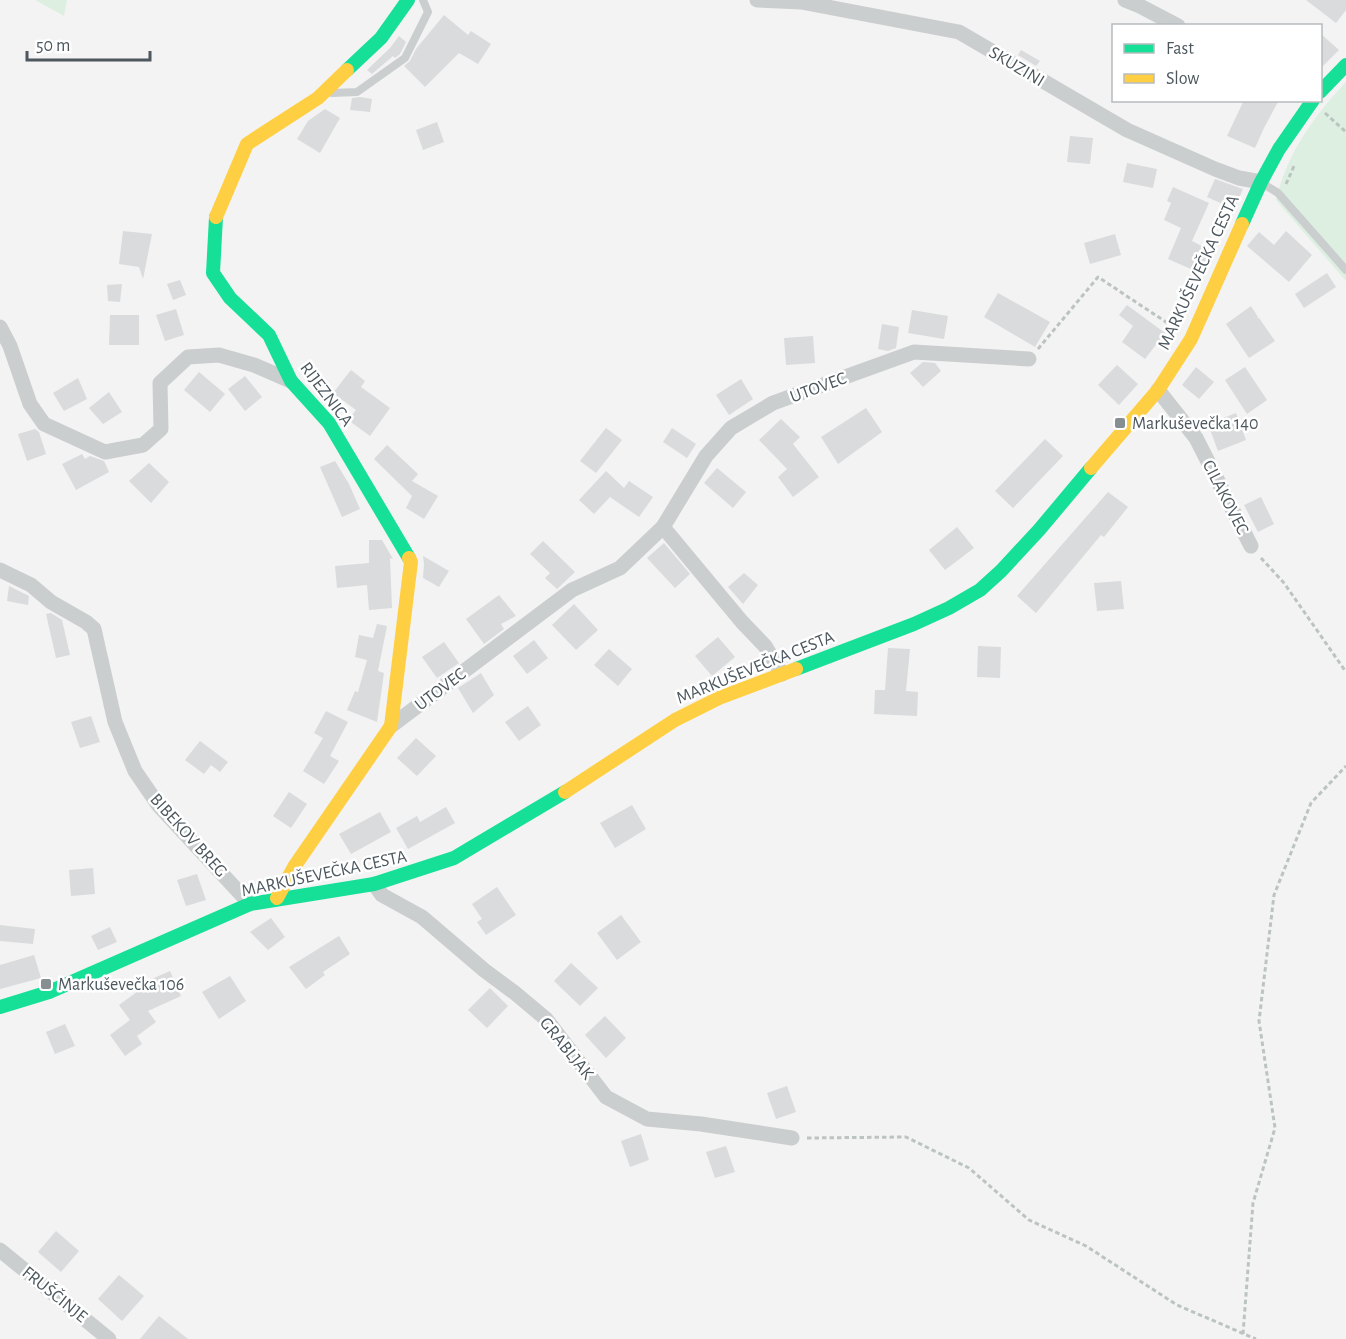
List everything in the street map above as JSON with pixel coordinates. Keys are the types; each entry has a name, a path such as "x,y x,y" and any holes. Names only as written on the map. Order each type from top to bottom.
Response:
{"main road":[{"name":"RIJEZNICA","path":"277,898 294,867 391,726 411,562 329,423 291,381 269,335 230,298 213,273 215,219 247,144 321,94 381,38 408,0"},
{"path":"1322,90 1345,67"},
{"name":"MARKUŠEVEČKA CESTA","path":"0,1007 49,992 250,904 374,884 454,858 593,775 675,720 719,698 914,624 949,608 980,590 1039,530 1158,390 1191,339 1261,182 1309,102"}],"street":[{"name":"SKUZINI","path":"757,0 801,2 959,32 1127,130 1215,169 1239,178 1261,182"},
{"path":"1125,0 1174,24"},
{"path":"0,327 10,346 30,404 44,424 105,452 143,446 161,429 160,383 188,357 219,354 254,365 291,381"},
{"name":"UTOVEC","path":"391,726 572,590 620,568 663,527 706,456 730,428 773,403 914,352 1029,359"},
{"name":"CILAKOVEC","path":"1158,390 1196,438 1251,546"},
{"path":"663,527 742,622 765,646 782,674"},
{"name":"BIBEKOV BREG","path":"0,570 31,585 51,602 94,629 115,722 135,771 159,806 250,904"},
{"name":"GRABLJAK","path":"374,884 382,895 422,916 484,970 546,1019 606,1097 647,1119 701,1124 792,1138"},
{"name":"FRUŠČINJE","path":"0,1250 109,1339"}],"lane":[{"path":"321,94 357,92 405,58 428,12 423,0"},
{"path":"1261,182 1278,193 1346,270"}],"path":[{"path":"1324,112 1346,132"},
{"path":"1029,359 1098,277 1191,339"},
{"path":"1251,546 1284,583 1346,672"},
{"path":"1244,1334 1253,1203 1275,1128 1259,1021 1274,895 1311,803 1346,766"},
{"path":"792,1138 906,1137 969,1168 1029,1220 1086,1246 1177,1305 1256,1339"}],"green space":[{"path":"35,0 67,0 64,16"},
{"path":"1346,82 1346,281 1276,200 1287,167 1303,136"}],"building":[{"path":"1306,0 1346,0 1346,10 1336,23"},
{"path":"444,15 468,35 471,31 491,44 478,64 459,53 425,87 404,66"},
{"path":"1322,35 1339,50 1322,67"},
{"path":"399,36 406,42 400,54 395,58 393,56 372,74 367,70 390,48"},
{"path":"1021,50 1040,61 1036,66 1018,55"},
{"path":"352,98 372,99 370,112 350,110"},
{"path":"1243,102 1278,102 1255,148 1227,136"},
{"path":"325,109 340,118 320,153 297,139 308,121"},
{"path":"437,122 444,142 423,150 416,130"},
{"path":"1070,136 1093,138 1090,164 1067,162"},
{"path":"1127,163 1157,169 1153,188 1123,182"},
{"path":"1215,179 1243,189 1234,209 1207,197"},
{"path":"1173,187 1209,203 1192,241 1210,250 1200,273 1168,259 1181,228 1164,220 1171,203 1167,201"},
{"path":"123,231 152,234 143,279 139,267 119,264"},
{"path":"1286,231 1312,255 1289,282 1247,246 1259,232 1274,245"},
{"path":"1115,234 1121,255 1090,264 1084,243"},
{"path":"1327,273 1336,287 1304,308 1295,294"},
{"path":"180,280 186,295 173,300 167,284"},
{"path":"122,284 120,302 108,301 107,285"},
{"path":"998,293 1050,322 1035,347 984,317"},
{"path":"1127,305 1165,333 1145,359 1122,342 1133,326 1119,315"},
{"path":"1251,306 1257,318 1275,341 1249,358 1226,324"},
{"path":"176,309 184,335 165,341 156,315"},
{"path":"912,310 948,316 944,339 908,333"},
{"path":"110,315 139,315 139,345 109,345"},
{"path":"882,324 899,327 896,348 888,351 878,349"},
{"path":"813,336 815,363 786,365 784,338"},
{"path":"923,362 935,363 941,371 923,387 910,373"},
{"path":"1117,365 1138,384 1119,405 1098,385"},
{"path":"1196,367 1214,382 1199,399 1182,385"},
{"path":"1245,367 1267,400 1247,414 1225,380"},
{"path":"351,370 365,381 361,387 390,408 370,436 348,420 356,410 333,393"},
{"path":"199,372 225,394 210,412 184,390"},
{"path":"245,376 262,397 245,411 228,389"},
{"path":"78,378 87,399 64,411 53,393"},
{"path":"741,379 753,399 729,415 716,395"},
{"path":"109,392 122,412 103,424 89,408"},
{"path":"866,408 882,432 838,464 821,437"},
{"path":"1236,413 1246,440 1218,451 1208,424"},
{"path":"781,419 800,437 793,444 819,477 793,497 778,477 787,469 759,440"},
{"path":"606,428 622,440 596,473 580,461"},
{"path":"672,428 696,444 687,458 663,442"},
{"path":"35,429 39,432 46,454 27,461 18,434"},
{"path":"1045,439 1063,456 1013,508 995,491"},
{"path":"387,445 418,474 412,481 438,496 424,519 406,508 412,496 374,459"},
{"path":"82,454 85,459 90,456 104,461 109,472 76,490 62,464"},
{"path":"335,461 360,509 342,517 320,467"},
{"path":"149,463 169,482 151,503 129,481"},
{"path":"717,468 746,492 733,508 704,483"},
{"path":"606,471 624,488 629,481 653,497 639,517 610,497 594,514 579,500"},
{"path":"1108,492 1128,507 1104,537 1101,535 1036,613 1017,596"},
{"path":"1261,497 1274,524 1258,532 1244,505"},
{"path":"957,527 974,548 945,570 929,550"},
{"path":"369,540 382,540 393,559 390,558 392,608 369,610 367,585 337,588 335,566 369,563"},
{"path":"543,541 575,572 557,589 545,578 550,573 530,554"},
{"path":"664,543 690,574 675,588 647,558"},
{"path":"423,556 449,571 439,587 423,578"},
{"path":"744,573 758,585 743,604 728,587"},
{"path":"1121,581 1124,609 1097,611 1094,583"},
{"path":"9,586 29,596 28,605 7,601"},
{"path":"499,595 516,616 501,624 504,629 484,644 466,619"},
{"path":"574,604 598,630 576,650 552,625"},
{"path":"51,613 62,620 70,655 56,658 46,614"},
{"path":"377,624 387,626 378,671 384,673 377,722 347,710 355,691 358,692 367,660 355,657 359,635 373,638"},
{"path":"718,637 735,657 712,676 695,656"},
{"path":"534,640 548,658 527,674 513,656"},
{"path":"444,642 459,663 437,678 422,657"},
{"path":"978,646 1001,647 1000,678 977,677"},
{"path":"888,648 910,649 906,691 918,692 917,716 874,714 875,690 885,690"},
{"path":"609,649 632,669 618,686 594,665"},
{"path":"481,673 494,695 473,713 458,688"},
{"path":"528,706 541,725 519,741 505,722"},
{"path":"326,711 348,722 330,756 339,761 324,784 303,771 323,738 314,733"},
{"path":"91,716 100,742 80,748 71,722"},
{"path":"416,738 436,756 417,776 397,758"},
{"path":"200,741 228,762 220,772 211,765 204,774 185,760"},
{"path":"289,792 307,804 291,828 273,816"},
{"path":"632,805 646,829 615,848 600,823"},
{"path":"446,807 455,823 408,849 396,828 417,816 420,822"},
{"path":"380,812 391,832 351,854 339,834"},
{"path":"93,868 95,894 71,896 69,870"},
{"path":"197,874 206,900 186,906 177,880"},
{"path":"497,887 516,915 486,935 477,922 482,919 472,904"},
{"path":"621,915 641,942 617,960 597,933"},
{"path":"271,918 285,937 268,950 250,932"},
{"path":"0,925 35,929 33,944 0,941"},
{"path":"110,927 117,942 98,950 91,936"},
{"path":"339,936 350,954 323,972 325,975 306,989 289,967"},
{"path":"34,955 41,978 0,989 0,965"},
{"path":"571,963 598,988 580,1006 554,981"},
{"path":"170,971 181,996 148,1011 156,1022 137,1036 142,1044 125,1056 110,1035 130,1020 119,1005 148,984 147,981"},
{"path":"230,976 246,1001 219,1019 202,992"},
{"path":"490,988 508,1006 487,1028 468,1010"},
{"path":"605,1016 626,1038 606,1058 585,1035"},
{"path":"65,1024 75,1046 55,1054 46,1032"},
{"path":"787,1086 796,1112 776,1119 767,1093"},
{"path":"641,1134 649,1160 630,1167 621,1141"},
{"path":"726,1146 735,1172 715,1178 706,1152"},
{"path":"56,1231 79,1251 61,1272 38,1252"},
{"path":"119,1275 144,1296 122,1321 98,1299"},
{"path":"159,1316 188,1339 140,1339"}],"traffic: fast":[{"path":"347,70 381,38 408,0"},
{"path":"1322,90 1346,65"},
{"path":"1242,224 1279,149 1312,102"},
{"path":"216,217 213,273 230,298 269,335 291,381 329,423 409,558"},
{"path":"796,669 914,624 949,608 980,590 1039,530 1091,468"},
{"path":"0,1007 49,992 250,904 374,884 454,858 565,792"}],"traffic: slow":[{"path":"216,217 247,144 318,98 347,70"},
{"path":"1091,468 1158,390 1191,339 1242,224"},
{"path":"277,898 294,867 391,726 411,562 409,558"},
{"path":"565,792 675,720 719,698 796,669"}],"place":[{"name":"Markuševečka 140","path":"1120,423"},
{"name":"Markuševečka 106","path":"46,984"}]}
